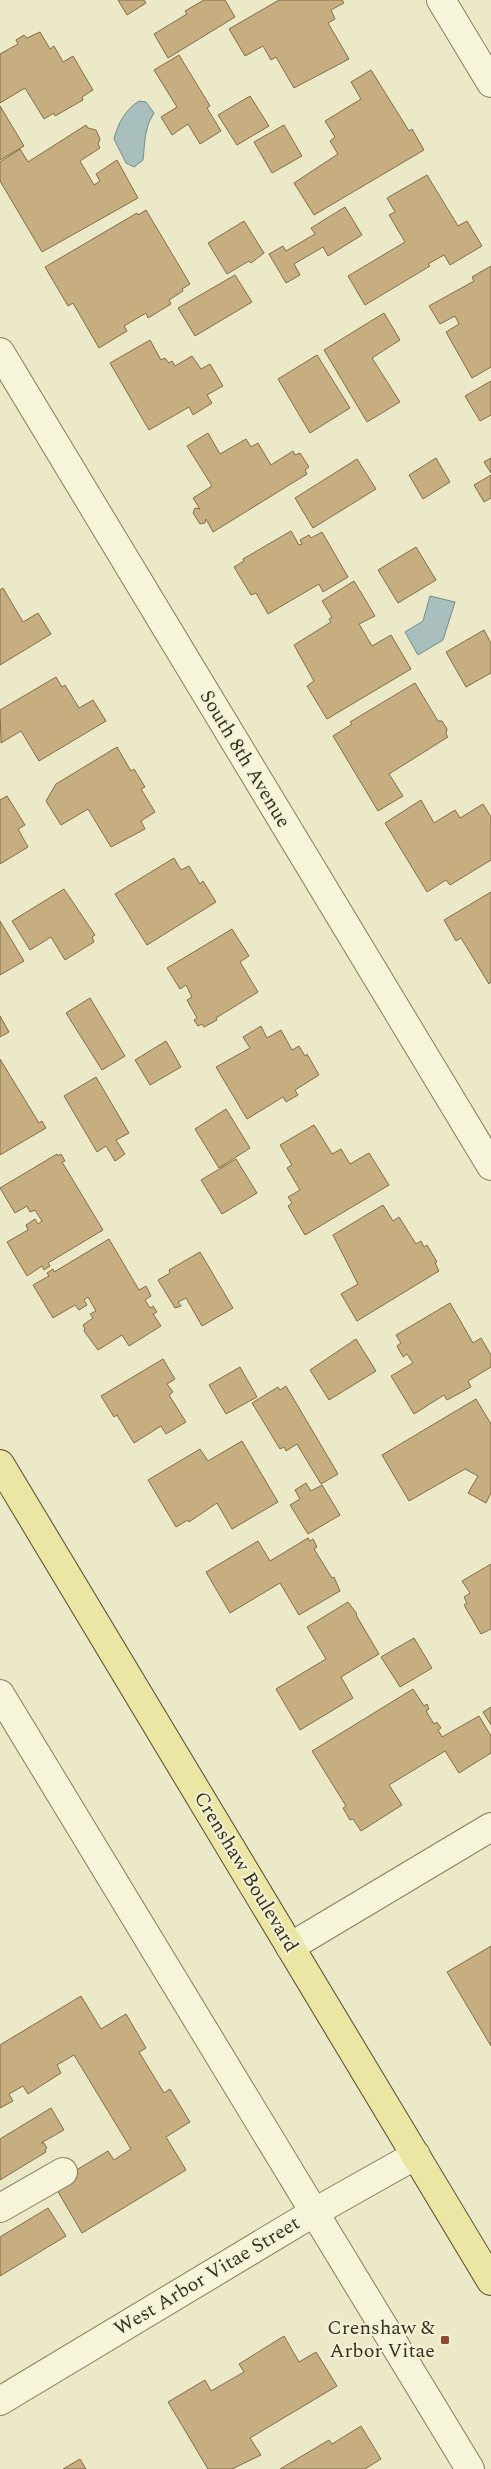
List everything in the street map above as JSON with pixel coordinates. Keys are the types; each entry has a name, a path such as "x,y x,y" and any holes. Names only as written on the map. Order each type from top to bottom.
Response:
{"main road":[{"name":"Crenshaw Boulevard","path":"0,1464 491,2281"}],"street":[{"path":"441,0 491,82"},
{"name":"South 8th Avenue","path":"0,352 491,1166"},
{"path":"0,1694 470,2469"},
{"path":"290,1947 491,1827"},
{"name":"West Arbor Vitae Street","path":"0,2401 313,2213 416,2155"},
{"path":"0,2208 63,2172"}],"water":[{"path":"139,101 146,102 154,113 147,130 143,160 134,167 126,163 114,139 123,117"},
{"path":"430,596 455,602 443,640 418,655 405,632 423,621"}],"building":[{"path":"118,0 144,0 146,3 127,15"},
{"path":"204,0 225,0 235,17 168,58 154,34 187,14 185,11"},
{"path":"279,0 342,0 344,3 331,10 335,19 328,23 349,59 294,88 276,57 271,60 263,46 245,56 229,29"},
{"path":"40,32 50,49 54,46 63,62 73,56 93,90 82,97 83,100 55,116 54,113 44,119 25,88 0,103 0,54 18,44 16,40 24,35 27,38"},
{"path":"179,55 210,106 207,108 221,131 200,144 188,124 172,135 161,117 177,107 154,70"},
{"path":"371,70 409,131 412,129 424,150 314,215 294,183 338,154 330,141 335,137 325,121 361,99 351,82"},
{"path":"250,96 269,126 237,145 218,115"},
{"path":"0,106 24,146 0,160"},
{"path":"86,125 88,128 96,130 100,139 98,144 100,148 80,161 94,185 100,181 96,174 117,160 138,198 42,252 0,181 0,162 20,149 28,162"},
{"path":"284,125 302,156 272,173 254,142"},
{"path":"427,175 458,226 467,221 482,246 450,265 444,255 428,264 430,266 365,305 348,276 405,242 389,215 395,212 387,198"},
{"path":"345,207 362,235 328,256 323,247 294,264 300,275 286,283 269,254 283,246 286,251 315,234 311,228"},
{"path":"146,210 190,284 169,300 171,304 148,318 146,313 124,326 127,331 99,348 73,303 68,306 45,267 137,213 138,215"},
{"path":"244,221 264,253 251,263 249,261 227,274 208,243"},
{"path":"491,266 491,367 472,378 446,332 459,324 455,316 440,324 429,306 474,281 472,277"},
{"path":"235,275 252,302 195,336 178,308"},
{"path":"384,313 400,340 372,358 400,402 367,422 324,350"},
{"path":"150,340 161,360 165,358 169,363 172,361 175,366 192,356 201,369 210,364 223,386 207,395 212,403 193,415 189,407 149,430 110,363"},
{"path":"317,355 350,408 310,433 278,379"},
{"path":"491,381 491,415 480,421 465,396"},
{"path":"208,433 220,454 246,439 251,447 258,443 271,465 293,451 295,455 300,453 309,467 305,470 307,474 213,532 206,519 205,523 200,524 193,513 195,508 200,509 193,498 212,486 187,446"},
{"path":"436,458 450,482 423,499 409,475"},
{"path":"491,458 491,473 484,462"},
{"path":"357,459 376,489 313,528 295,498"},
{"path":"491,475 491,498 484,502 474,485"},
{"path":"291,531 299,545 302,544 300,540 309,535 311,538 322,532 348,577 323,592 319,584 268,614 256,593 251,595 234,567 244,561 243,559"},
{"path":"416,547 436,580 398,603 378,570"},
{"path":"354,581 375,616 359,624 372,646 391,635 411,669 327,719 307,686 314,681 294,645 331,622 329,619 332,617 322,601"},
{"path":"3,588 23,622 38,613 51,634 0,665 0,590"},
{"path":"484,630 491,643 491,673 466,687 446,652"},
{"path":"56,677 62,687 65,685 79,708 93,700 106,721 39,761 21,731 1,743 0,710"},
{"path":"415,683 438,721 442,721 447,729 446,734 448,737 389,774 403,796 378,811 333,736 352,724 350,722"},
{"path":"117,747 131,771 134,769 145,787 141,789 155,812 141,821 145,829 111,847 88,809 61,825 46,801 56,784"},
{"path":"7,796 25,825 18,829 28,847 0,864 0,800"},
{"path":"421,800 434,823 455,810 460,818 483,804 491,817 491,860 450,885 446,880 427,892 385,823"},
{"path":"174,858 181,870 189,866 200,884 203,881 216,902 147,945 115,894"},
{"path":"64,889 95,935 92,937 94,942 65,960 51,937 30,950 12,921"},
{"path":"491,892 491,982 489,984 461,938 456,941 444,920"},
{"path":"0,921 24,961 0,975"},
{"path":"232,929 249,956 240,962 258,992 216,1018 217,1020 204,1027 202,1024 198,1026 194,1020 197,1018 187,1000 192,997 186,985 180,989 167,968"},
{"path":"90,998 125,1056 102,1070 66,1013"},
{"path":"0,1016 9,1032 0,1037"},
{"path":"261,1026 267,1038 281,1030 292,1050 299,1046 305,1056 307,1054 319,1075 295,1090 298,1095 286,1102 283,1097 247,1119 216,1067 250,1048 243,1037"},
{"path":"166,1041 181,1067 150,1085 135,1060"},
{"path":"0,1059 39,1123 42,1121 46,1128 0,1155"},
{"path":"96,1077 129,1133 116,1140 125,1154 115,1161 106,1146 97,1152 64,1096"},
{"path":"226,1109 250,1148 219,1168 195,1129"},
{"path":"314,1125 332,1154 341,1149 350,1164 369,1153 389,1185 305,1235 288,1206 292,1203 288,1197 300,1190 287,1168 292,1165 280,1145"},
{"path":"57,1154 58,1156 61,1154 65,1161 62,1162 103,1230 48,1263 50,1266 44,1270 42,1266 27,1276 7,1242 28,1230 26,1225 35,1219 38,1224 42,1221 35,1210 30,1212 27,1206 15,1213 0,1188"},
{"path":"236,1159 257,1193 222,1214 201,1180"},
{"path":"383,1205 393,1221 399,1217 416,1244 421,1241 424,1247 427,1245 437,1262 435,1263 439,1271 357,1321 341,1294 358,1284 333,1235"},
{"path":"109,1239 139,1290 146,1286 151,1296 145,1300 150,1308 153,1306 157,1312 153,1314 161,1326 129,1346 122,1335 98,1350 84,1331 83,1325 93,1318 90,1314 96,1311 88,1297 84,1300 87,1305 79,1310 75,1305 53,1318 33,1285 49,1276 47,1273 53,1269 54,1272"},
{"path":"200,1252 233,1308 202,1326 186,1298 178,1302 181,1306 175,1308 158,1280 170,1273 169,1270"},
{"path":"450,1303 473,1343 481,1338 491,1355 491,1367 468,1381 471,1387 447,1400 444,1395 414,1414 391,1376 413,1363 407,1354 403,1357 397,1346 401,1343 396,1335"},
{"path":"356,1339 376,1371 329,1400 310,1370"},
{"path":"163,1359 175,1379 167,1384 173,1392 169,1395 186,1422 166,1434 161,1426 134,1443 117,1415 114,1417 101,1396"},
{"path":"240,1367 257,1397 226,1414 209,1385"},
{"path":"286,1386 338,1474 321,1484 297,1444 286,1451 284,1447 280,1449 252,1403 278,1387 280,1390"},
{"path":"476,1399 491,1424 491,1493 486,1503 468,1493 478,1476 465,1469 409,1501 382,1455"},
{"path":"242,1441 278,1502 232,1529 217,1503 189,1522 188,1520 176,1527 148,1480 200,1449 208,1461"},
{"path":"306,1483 311,1491 322,1485 340,1515 308,1534 290,1505 300,1499 295,1490"},
{"path":"308,1538 310,1541 313,1539 317,1547 314,1549 332,1578 334,1577 340,1591 299,1615 280,1583 230,1613 206,1572 258,1541 270,1561"},
{"path":"491,1564 491,1629 481,1634 464,1605 467,1603 464,1597 470,1593 462,1581"},
{"path":"348,1602 357,1614 379,1654 341,1677 353,1698 300,1730 276,1689 326,1659 307,1627"},
{"path":"414,1638 432,1668 400,1687 381,1657"},
{"path":"413,1689 424,1706 427,1704 429,1709 426,1711 434,1724 437,1722 441,1728 438,1730 442,1737 479,1716 491,1736 491,1753 459,1773 445,1751 389,1785 402,1805 361,1831 353,1819 350,1820 343,1808 346,1806 312,1751"},
{"path":"491,1707 491,1725 483,1712"},
{"path":"491,1946 491,2046 447,1972"},
{"path":"81,1996 101,2029 126,2014 146,2048 139,2052 164,2093 170,2089 190,2122 166,2137 186,2170 82,2233 57,2190 77,2178 73,2172 108,2151 114,2160 131,2149 74,2055 57,2065 61,2073 28,2094 23,2086 9,2094 13,2101 0,2108 0,2045"},
{"path":"51,2108 64,2130 41,2143 44,2143 47,2148 45,2149 46,2152 0,2180 0,2139"},
{"path":"48,2208 66,2236 0,2276 0,2237"},
{"path":"284,2336 299,2362 316,2352 337,2386 250,2438 261,2455 232,2469 208,2469 168,2402 205,2380 211,2391 244,2372 239,2364"},
{"path":"361,2426 381,2459 365,2469 280,2469 329,2440 332,2444"},
{"path":"80,2459 86,2469 63,2469"}],"place":[{"name":"Crenshaw & Arbor Vitae","path":"445,2340"}]}
